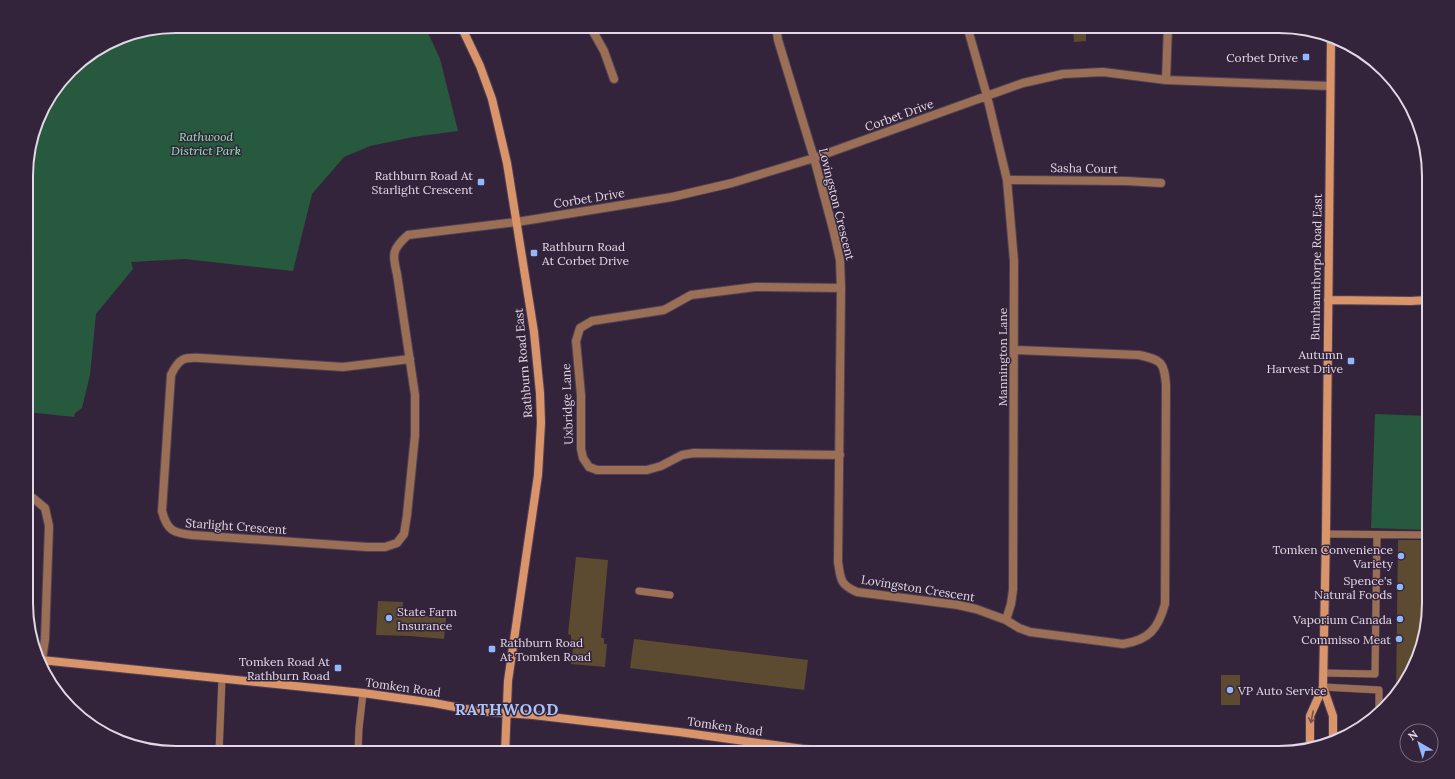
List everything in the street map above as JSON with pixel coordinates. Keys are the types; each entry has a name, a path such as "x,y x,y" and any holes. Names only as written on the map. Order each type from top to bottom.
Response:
{"street":[{"name":"Rathburn Road East","path":"464,33 480,66 492,99 507,163 534,332 540,393 538,475 508,681 505,746"},
{"path":"594,33 604,52 614,79"},
{"name":"Lovingston Crescent","path":"777,33 814,158 840,260 840,455 838,562 841,581 847,588 857,592 958,605 976,609 1006,620 1019,628 1030,632 1123,644 1136,642 1154,629 1161,617 1165,604 1165,369 1161,363 1152,357 1140,355 1014,350"},
{"name":"Mannington Lane","path":"969,33 987,96 1007,180 1014,261 1013,590 1006,620"},
{"path":"1166,80 1168,33"},
{"name":"Burnhamthorpe Road East","path":"1331,43 1323,688 1333,716 1333,735"},
{"name":"Corbet Drive","path":"480,226 517,222 672,196 732,183 814,158 1023,83 1063,74 1103,72 1166,80 1330,86"},
{"name":"Sasha Court","path":"1007,180 1161,183"},
{"name":"Starlight Crescent","path":"410,358 343,367 190,357 181,360 176,364 171,375 162,511 164,522 170,529 178,533 192,535 367,547 385,547 397,544 404,534 407,515 415,435 415,395 410,358 397,274 393,259 395,248 408,235 480,226"},
{"name":"Uxbridge Lane","path":"840,455 694,453 682,455 661,466 647,470 597,470 588,467 583,458 581,448 581,395 576,340 580,328 592,321 664,310 691,295 755,286 841,288"},
{"path":"1328,300 1422,300"},
{"path":"33,498 45,508 50,526 45,639 43,654"},
{"name":"Tomken Road","path":"45,660 363,693 434,703 476,711 679,732 781,746"},
{"name":"Burnhamthorpe Road East","path":"1310,742 1310,716 1323,688"}],"lane":[{"path":"1326,534 1422,535"},
{"path":"1323,673 1375,674 1377,535"},
{"path":"640,591 670,595"},
{"path":"219,746 222,678"},
{"path":"1323,688 1379,690 1379,705"},
{"path":"358,746 363,693"}],"green space":[{"name":"Rathwood District Park","path":"428,33 440,59 458,131 413,137 370,146 344,157 312,194 293,271 185,259 131,262 133,269 96,314 90,375 82,408 75,413 74,417 33,413 33,166 38,139 44,121 52,104 68,82 89,62 104,52 121,44 157,34"},
{"path":"1375,414 1422,416 1422,530 1371,528"}],"building":[{"path":"1073,33 1086,33 1086,41 1074,42"},
{"path":"1398,540 1422,540 1421,622 1411,658 1396,686"},
{"path":"576,557 608,560 601,638 604,638 604,644 607,644 605,667 571,664 574,641 571,641 571,635 568,634"},
{"path":"378,601 403,602 402,614 446,618 444,639 376,635"},
{"path":"634,639 808,660 804,690 630,668"},
{"name":"VP Auto Service","path":"1221,675 1240,675 1240,705 1221,705"}],"place":[{"name":"Corbet Drive","path":"1306,57"},
{"name":"Rathburn Road At Starlight Crescent","path":"481,182"},
{"name":"Rathburn Road At Corbet Drive","path":"534,253"},
{"name":"Autumn Harvest Drive","path":"1351,361"},
{"name":"Tomken Convenience Variety","path":"1401,556"},
{"name":"Spence's Natural Foods","path":"1400,587"},
{"name":"State Farm Insurance","path":"389,618"},
{"name":"Vaporium Canada","path":"1400,619"},
{"name":"Commisso Meat","path":"1399,639"},
{"name":"Rathburn Road At Tomken Road","path":"492,649"},
{"name":"Tomken Road At Rathburn Road","path":"338,668"},
{"name":"VP Auto Service","path":"1230,690"}],"district":[{"name":"RATHWOOD","path":"507,709"}]}
